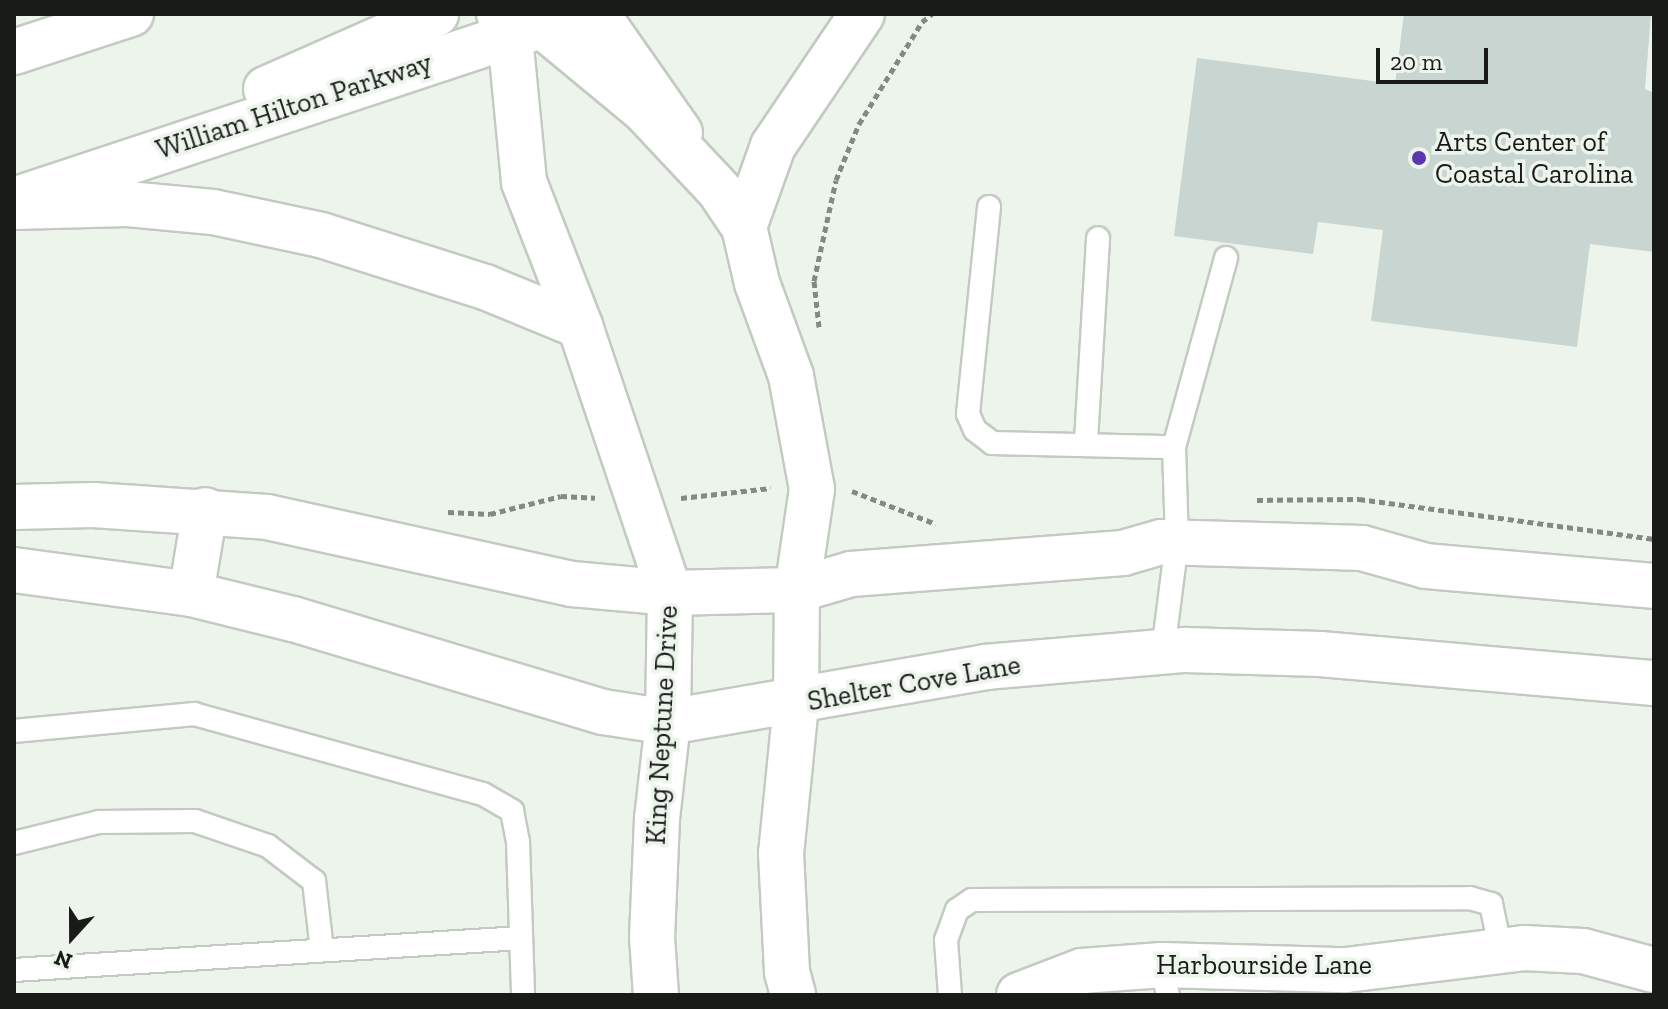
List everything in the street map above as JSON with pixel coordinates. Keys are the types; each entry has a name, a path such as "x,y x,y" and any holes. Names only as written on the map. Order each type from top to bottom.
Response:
{"main road":[{"path":"33,44 92,14"},
{"path":"33,44 131,14"},
{"path":"14,199 436,14"},
{"path":"597,14 744,227 802,421 812,489 797,590 796,704 781,853 787,972 793,995"},
{"path":"744,227 773,146 862,14"},
{"path":"530,19 643,109 720,191"},
{"name":"William Hilton Parkway","path":"14,199 530,19"},
{"name":"King Neptune Drive","path":"530,19 524,182 580,326 670,593 668,722 657,819 656,995"},
{"path":"14,207 128,204 213,212 321,235 485,287 580,326"},
{"path":"14,507 205,510 366,534 572,584 670,593 797,590 851,574 1123,553 1177,542 1362,548 1426,566 1654,586"},
{"path":"191,594 205,510"},
{"name":"Shelter Cove Lane","path":"14,570 191,594 293,619 603,712 668,722 796,704 985,667 1163,651 1320,654 1654,683"},
{"name":"Harbourside Lane","path":"1019,995 1082,971 1165,980 1346,970 1501,951 1583,951 1654,970"}],"lane":[{"path":"989,207 968,414 975,430 992,443 1086,441 1174,447"},
{"path":"1086,441 1098,238"},
{"path":"1163,651 1177,542 1174,447 1226,258"},
{"path":"14,731 194,714 483,794 512,811 523,995"},
{"path":"14,843 99,822 195,821 268,846 314,881 322,950"},
{"path":"950,995 946,940 957,910 972,900 1470,898 1491,904 1501,951"},
{"path":"14,970 521,938"}],"building":[{"name":"Arts Center of Coastal Carolina","path":"1404,14 1651,14 1645,89 1654,93 1654,252 1590,244 1577,347 1371,321 1383,230 1318,222 1313,254 1174,236 1197,58 1395,84"}],"place":[{"name":"Arts Center of Coastal Carolina","path":"1419,158"}]}
